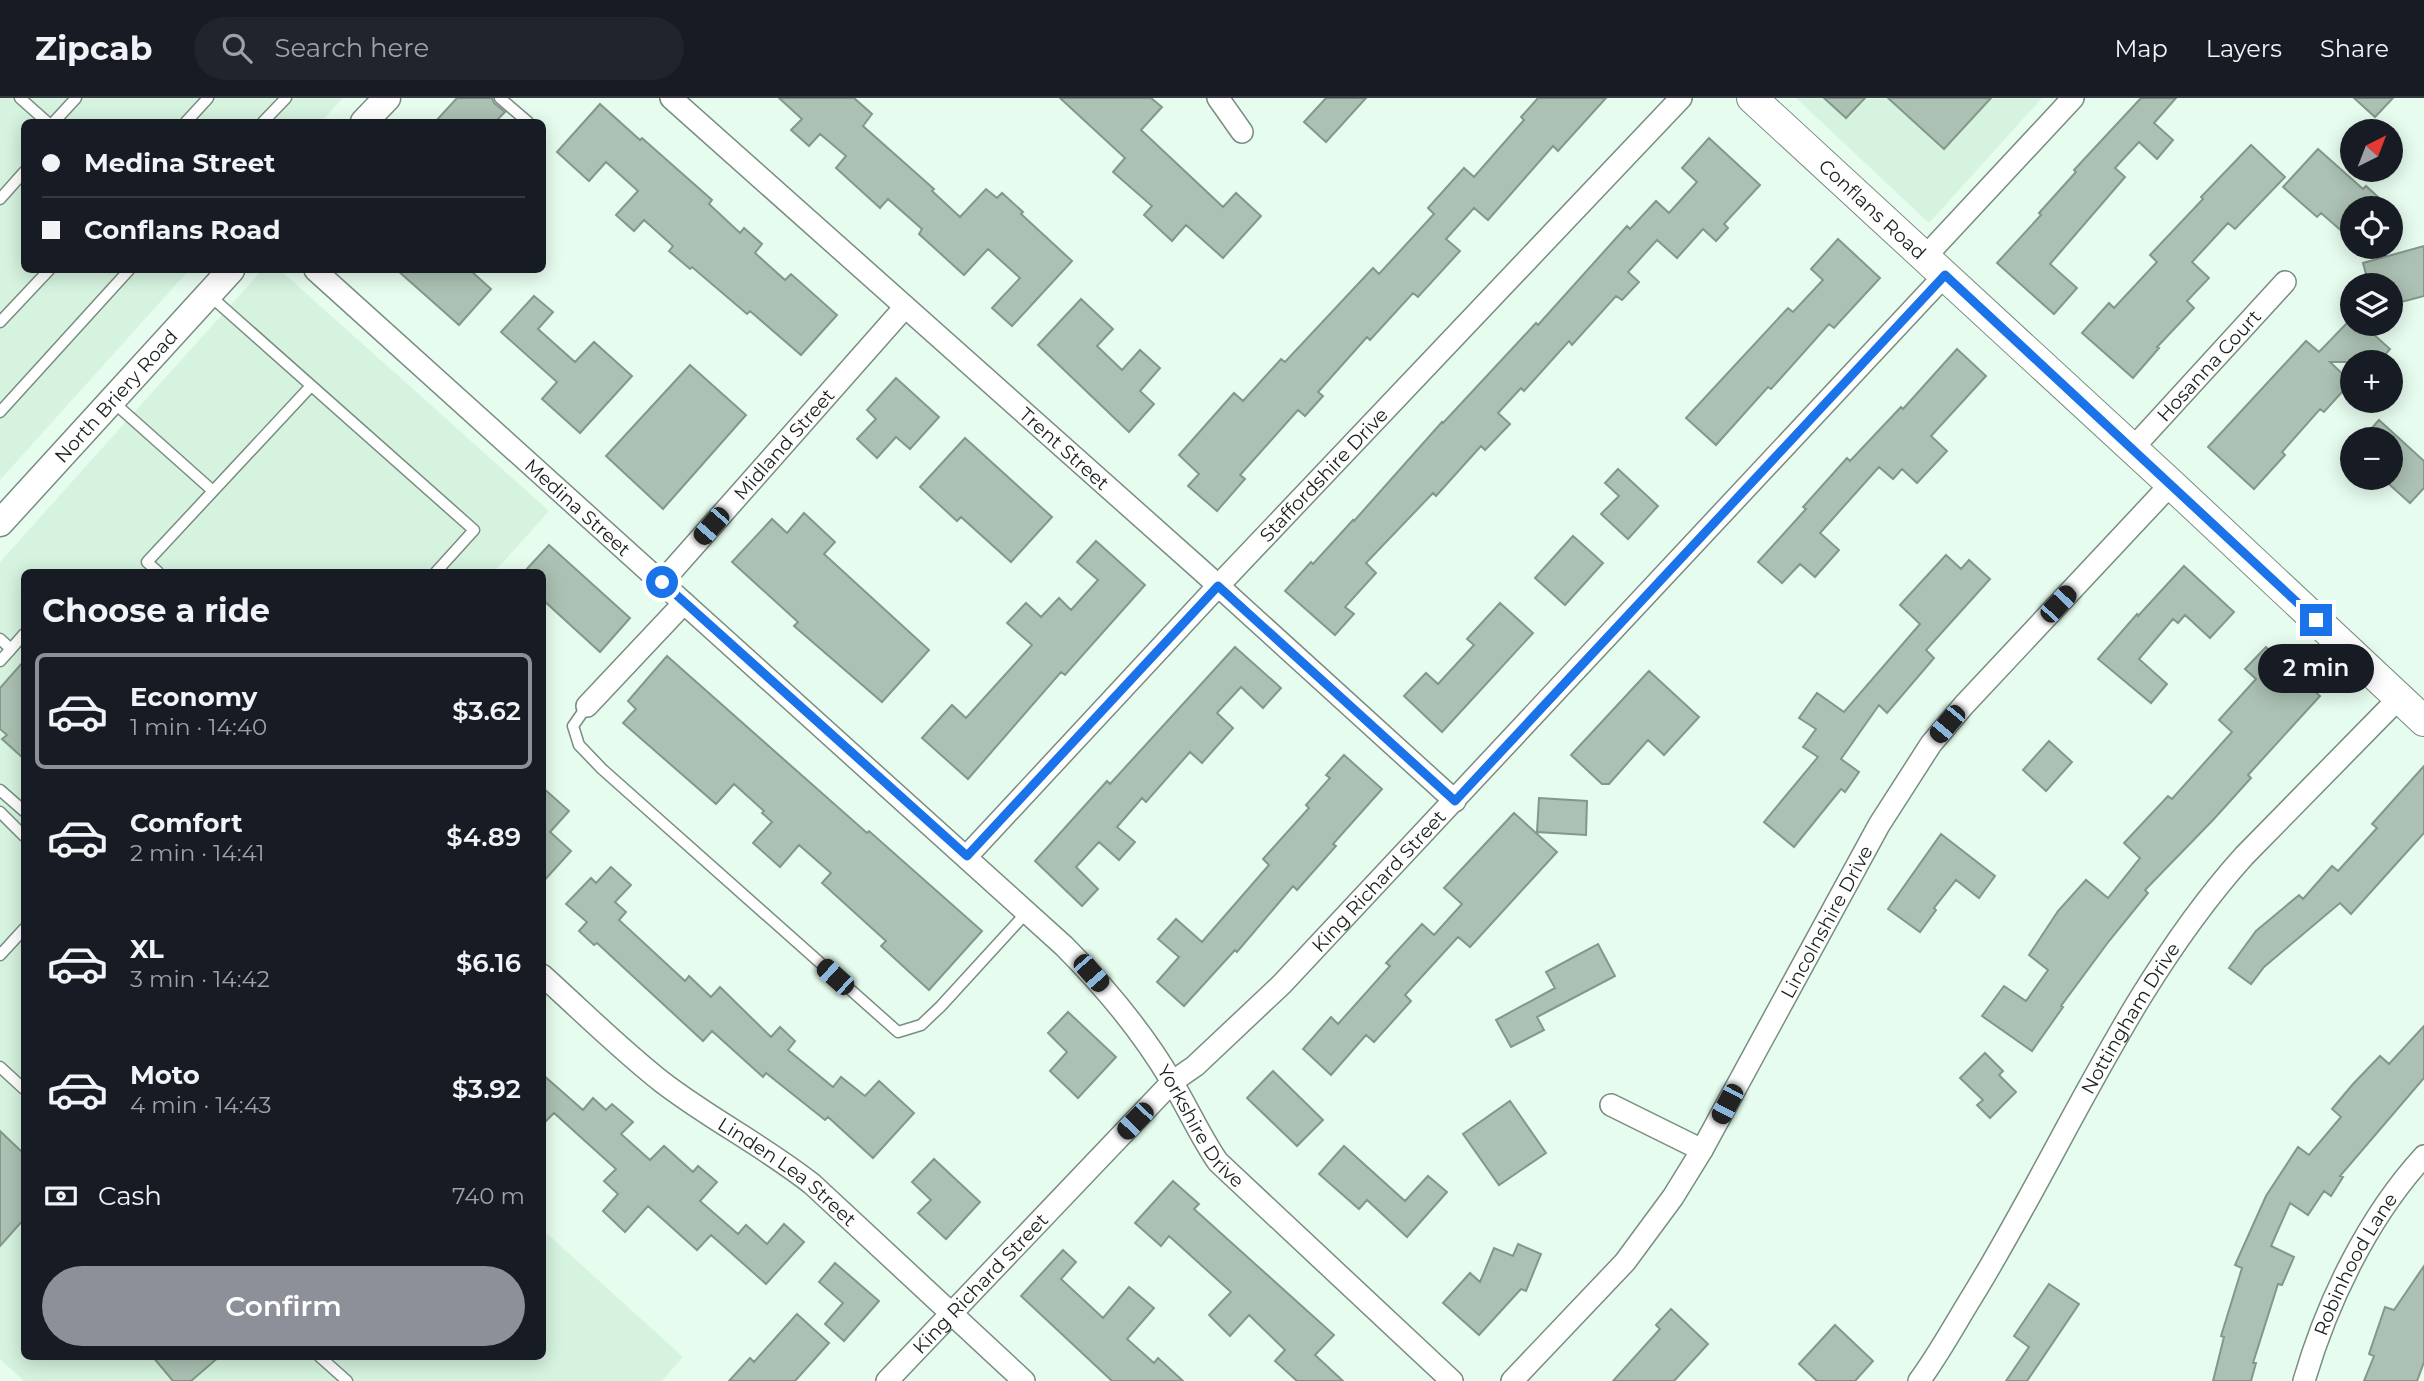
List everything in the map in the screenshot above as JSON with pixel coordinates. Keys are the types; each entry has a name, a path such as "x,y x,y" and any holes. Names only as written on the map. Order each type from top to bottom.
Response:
{"main road":[{"name":"Conflans Road","path":"1752,98 2133,448 2424,721"}],"street":[{"path":"367,119 387,98"},
{"name":"Trent Street","path":"671,98 1455,801"},
{"path":"1218,98 1242,132"},
{"name":"Staffordshire Drive","path":"967,856 1218,586 1681,98"},
{"name":"King Richard Street","path":"887,1381 1172,1082 1195,1066 1282,984 1455,801 1935,266 2073,98"},
{"name":"North Briery Road","path":"0,523 228,273"},
{"name":"Medina Street","path":"318,273 967,856"},
{"name":"Hosanna Court","path":"2133,448 2285,282"},
{"name":"Midland Street","path":"662,582 905,307"},
{"name":"Lincolnshire Drive","path":"1512,1381 1625,1262 1673,1197 1702,1150 1879,825 1931,744 1964,705 2171,484"},
{"path":"587,706 684,603"},
{"name":"Nottingham Drive","path":"1919,1381 1994,1262 2110,1051 2183,932 2244,856 2399,698"},
{"name":"Yorkshire Drive","path":"967,856 1091,973 1123,1009 1172,1082 1203,1141 1218,1161 1452,1381"},
{"name":"Linden Lea Street","path":"546,979 662,1082 705,1113 781,1159 812,1184 1024,1381"},
{"path":"1611,1105 1702,1150"},
{"name":"Robinhood Lane","path":"2304,1381 2315,1341 2355,1254 2407,1175 2424,1156"}],"lane":[{"path":"20,98 44,119"},
{"path":"57,119 76,98"},
{"path":"189,119 208,98"},
{"path":"266,119 286,98"},
{"path":"500,98 524,119"},
{"path":"0,199 21,175"},
{"path":"0,322 47,273"},
{"path":"0,412 126,273"},
{"path":"208,294 474,530 439,569"},
{"path":"155,569 147,562 311,386"},
{"path":"112,401 213,491"},
{"path":"0,661 21,637"},
{"path":"0,639 11,649"},
{"path":"587,706 573,726 579,745 898,1032 921,1025 1027,912"},
{"path":"0,790 21,808"},
{"path":"0,812 21,833"},
{"path":"0,955 21,932"},
{"path":"0,1067 21,1086"},
{"path":"323,1360 346,1381"}],"shaded area":[{"path":"0,98 343,98 324,119 21,119 21,273 186,273 0,480"},
{"path":"1796,98 2042,98 1929,223"},
{"path":"259,273 283,273 549,511 497,569 21,569 21,1360 546,1360 546,1233 683,1357 662,1381 24,1381 0,1359 0,562"}],"building":[{"path":"457,98 492,98 505,112 498,119 438,119"},
{"path":"779,98 854,98 872,114 863,126 934,189 932,191 960,217 986,189 997,198 1002,193 1072,261 1012,326 992,308 1020,278 988,249 964,275 919,234 922,229 888,199 880,208 836,168 846,156 820,134 809,146 791,130 802,119"},
{"path":"1060,98 1151,98 1162,107 1141,130 1223,207 1236,193 1261,216 1223,258 1186,225 1172,241 1144,215 1152,206 1113,172 1125,158"},
{"path":"1326,98 1366,98 1326,142 1304,122"},
{"path":"1538,98 1606,98 1558,151 1553,146 1488,220 1474,208 1446,239 1460,251 1418,297 1413,293 1370,340 1367,337 1318,392 1323,396 1305,416 1298,410 1240,475 1245,479 1217,511 1188,486 1199,474 1179,455 1234,393 1243,401 1281,359 1285,362 1373,268 1379,274 1434,214 1428,208 1464,168 1474,177 1524,120 1521,117"},
{"path":"1824,98 1865,98 1846,118"},
{"path":"1888,98 1991,98 1944,149"},
{"path":"2141,98 2176,98 2154,123 2173,140 2157,159 2139,142 2115,168 2125,177 2050,264 2077,288 2054,314 1997,263 2041,215 2039,213 2076,172 2074,170"},
{"path":"2354,98 2393,98 2375,117"},
{"path":"600,104 712,200 709,204 740,233 744,228 762,244 755,253 785,280 791,274 837,315 801,355 750,311 747,314 669,251 673,246 644,220 634,231 616,215 638,191 606,162 589,181 557,152"},
{"path":"1709,138 1760,185 1724,224 1728,228 1716,241 1703,229 1677,258 1657,240 1628,272 1639,282 1622,300 1616,296 1572,345 1569,341 1524,391 1521,388 1498,413 1510,424 1485,450 1481,446 1436,496 1433,493 1366,563 1376,573 1345,607 1354,614 1335,635 1285,591 1354,521 1442,422 1536,323 1538,325 1627,226 1630,229 1656,201 1669,213 1697,182 1682,168"},
{"path":"2251,145 2285,177 2235,229 2228,223 2192,262 2209,278 2187,301 2194,308 2157,347 2159,348 2133,378 2082,333 2109,303 2114,308 2157,262 2150,255"},
{"path":"2318,149 2340,169 2340,182 2355,182 2363,189 2366,186 2377,196 2340,196 2340,230 2321,213 2317,217 2283,187"},
{"path":"1838,239 1880,278 1834,328 1829,324 1716,445 1686,418 1788,308 1793,312 1823,280 1811,269"},
{"path":"2424,246 2424,296 2403,302 2403,273 2366,273 2363,263 2377,259 2403,259 2403,252"},
{"path":"400,273 473,273 491,289 459,325"},
{"path":"534,296 553,312 538,329 575,362 594,342 632,376 580,433 542,399 557,382 501,332"},
{"path":"1081,299 1113,329 1097,346 1122,370 1140,350 1160,368 1140,391 1154,404 1129,432 1038,345"},
{"path":"2340,330 2340,336 2375,336 2390,349 2340,350 2340,362 2330,362 2340,372 2340,394 2324,412 2320,409 2282,452 2285,455 2254,489 2208,447 2306,341 2319,352"},
{"path":"1957,349 1986,376 1931,436 1947,451 1917,483 1902,469 1893,479 1879,467 1820,533 1839,550 1815,577 1800,564 1782,583 1758,562 1847,458 1850,461 1901,407 1903,409"},
{"path":"690,365 746,415 663,509 606,456"},
{"path":"896,378 939,417 910,449 896,437 877,458 857,439 876,419 867,410"},
{"path":"2379,420 2387,427 2373,427"},
{"path":"965,438 1052,517 1011,562 961,517 957,521 920,487"},
{"path":"2403,442 2424,461 2424,488 2410,503 2396,490 2403,490"},
{"path":"1618,469 1658,506 1628,539 1601,514 1619,496 1605,483"},
{"path":"804,513 835,542 824,554 929,650 882,702 794,626 798,622 732,562 772,519 787,533"},
{"path":"1573,536 1603,563 1565,605 1535,578"},
{"path":"1096,541 1145,585 1065,675 1061,672 968,779 922,738 952,705 966,718 1032,645 1007,623 1026,603 1041,617 1059,598 1071,610 1098,580 1077,562"},
{"path":"549,545 630,618 600,652 546,603 546,569 527,569"},
{"path":"1946,555 1961,569 1969,560 1990,579 1926,650 1934,658 1887,713 1879,705 1841,759 1859,772 1845,792 1841,789 1794,847 1764,822 1818,757 1803,747 1816,729 1799,718 1817,693 1844,712 1920,624 1900,605"},
{"path":"2184,566 2234,612 2210,638 2185,615 2178,623 2173,619 2139,659 2167,684 2151,703 2098,659"},
{"path":"1500,603 1533,633 1442,732 1404,696 1426,673 1438,684 1474,645 1467,639"},
{"path":"1235,647 1281,688 1263,708 1241,687 1217,713 1233,728 1202,763 1190,752 1146,802 1142,798 1117,827 1135,842 1119,860 1099,842 1076,867 1098,889 1082,906 1035,861 1107,781 1110,784"},
{"path":"2266,647 2320,696 2248,775 2251,778 2145,890 2148,893 2061,1006 2063,1007 2032,1051 1982,1016 2004,986 2026,1001 2048,970 2029,955 2058,911 2086,880 2108,898 2140,858 2124,843 2168,796 2172,799 2232,732 2219,720 2256,679 2245,669"},
{"path":"667,656 982,931 929,990 881,946 886,941 822,883 831,873 799,845 780,867 753,843 772,822 762,813 764,811 734,784 716,804 623,723 636,709 628,701"},
{"path":"21,664 21,756 2,739 7,735 0,729 0,688"},
{"path":"1649,671 1699,717 1664,755 1648,740 1609,784 1602,784 1571,755"},
{"path":"2049,741 2072,762 2046,791 2023,770"},
{"path":"1344,755 1382,789 1297,890 1293,886 1237,952 1235,950 1184,1006 1157,982 1179,957 1158,939 1176,919 1202,942 1269,865 1263,859 1309,808 1306,805 1330,778 1326,775"},
{"path":"2424,766 2424,833 2351,914 2340,903 2264,967 2251,984 2229,968 2256,931 2299,895 2303,899 2332,866 2338,871 2377,828 2372,824"},
{"path":"546,791 569,811 550,832 571,851 546,879"},
{"path":"1539,798 1587,801 1586,835 1537,832"},
{"path":"1514,813 1557,852 1470,947 1458,937 1405,995 1411,1001 1374,1042 1366,1035 1331,1075 1303,1049 1331,1017 1338,1024 1390,966 1386,963 1422,924 1434,935 1462,904 1444,888"},
{"path":"1941,834 1995,876 1979,898 1956,880 1934,908 1936,910 1920,932 1888,909"},
{"path":"611,867 631,885 615,902 626,912 619,920 685,981 689,976 711,997 720,987 771,1037 780,1027 795,1041 788,1050 833,1087 841,1077 865,1096 879,1081 914,1113 873,1158 828,1117 825,1120 766,1073 763,1077 712,1031 703,1041 597,943 594,945 579,931 587,922 566,904 591,878 596,883"},
{"path":"1598,944 1615,976 1537,1017 1544,1030 1511,1047 1496,1020 1555,988 1546,972"},
{"path":"1068,1012 1116,1057 1078,1098 1050,1071 1067,1052 1048,1033"},
{"path":"2424,1026 2424,1078 2340,1176 2343,1177 2331,1196 2324,1191 2308,1215 2290,1203 2271,1246 2294,1257 2282,1285 2278,1284 2253,1363 2256,1363 2251,1381 2213,1381 2224,1337 2221,1336 2242,1268 2235,1265 2266,1196 2298,1147 2309,1155 2341,1117 2332,1109 2353,1084 2380,1056 2389,1064"},
{"path":"1985,1053 2003,1071 1999,1075 2016,1092 1990,1118 1977,1105 1983,1100 1960,1078"},
{"path":"1273,1071 1323,1120 1297,1146 1247,1098"},
{"path":"546,1078 583,1110 593,1098 606,1110 612,1104 633,1122 621,1134 650,1160 664,1146 693,1172 698,1166 717,1182 700,1201 738,1234 746,1225 767,1244 784,1224 804,1242 766,1284 711,1235 697,1250 648,1206 625,1232 603,1211 618,1194 604,1181 616,1169 554,1113 546,1121"},
{"path":"1510,1101 1546,1153 1499,1185 1463,1134"},
{"path":"0,1131 21,1151 21,1222 0,1246"},
{"path":"1344,1146 1405,1201 1428,1176 1447,1192 1407,1237 1367,1200 1359,1209 1319,1174"},
{"path":"934,1159 980,1202 946,1239 918,1213 931,1200 912,1182"},
{"path":"1173,1181 1199,1204 1194,1209 1334,1335 1315,1355 1343,1381 1297,1381 1275,1361 1285,1350 1249,1315 1230,1336 1209,1315 1231,1292 1169,1236 1161,1246 1135,1223"},
{"path":"1518,1244 1541,1254 1526,1291 1521,1289 1479,1335 1443,1303 1470,1273 1480,1282 1494,1248 1513,1256"},
{"path":"1063,1250 1076,1262 1061,1279 1103,1318 1129,1287 1154,1308 1127,1339 1154,1363 1158,1358 1183,1381 1112,1381 1021,1296"},
{"path":"835,1263 879,1301 844,1341 825,1324 843,1303 819,1282"},
{"path":"2424,1266 2424,1362 2417,1381 2364,1381 2374,1356 2369,1354 2385,1307 2394,1310"},
{"path":"2049,1284 2079,1304 2027,1381 2006,1381 2029,1347 2014,1336"},
{"path":"1671,1309 1708,1344 1674,1381 1613,1381 1660,1329 1656,1325"},
{"path":"797,1314 829,1343 795,1381 729,1381 750,1358 754,1362"},
{"path":"1835,1325 1873,1361 1855,1381 1817,1381 1799,1364"},
{"path":"155,1360 215,1360 191,1381 173,1381"}],"route":[{"path":"662,582 967,856 1218,586 1455,801 1945,275 2316,620"}]}
